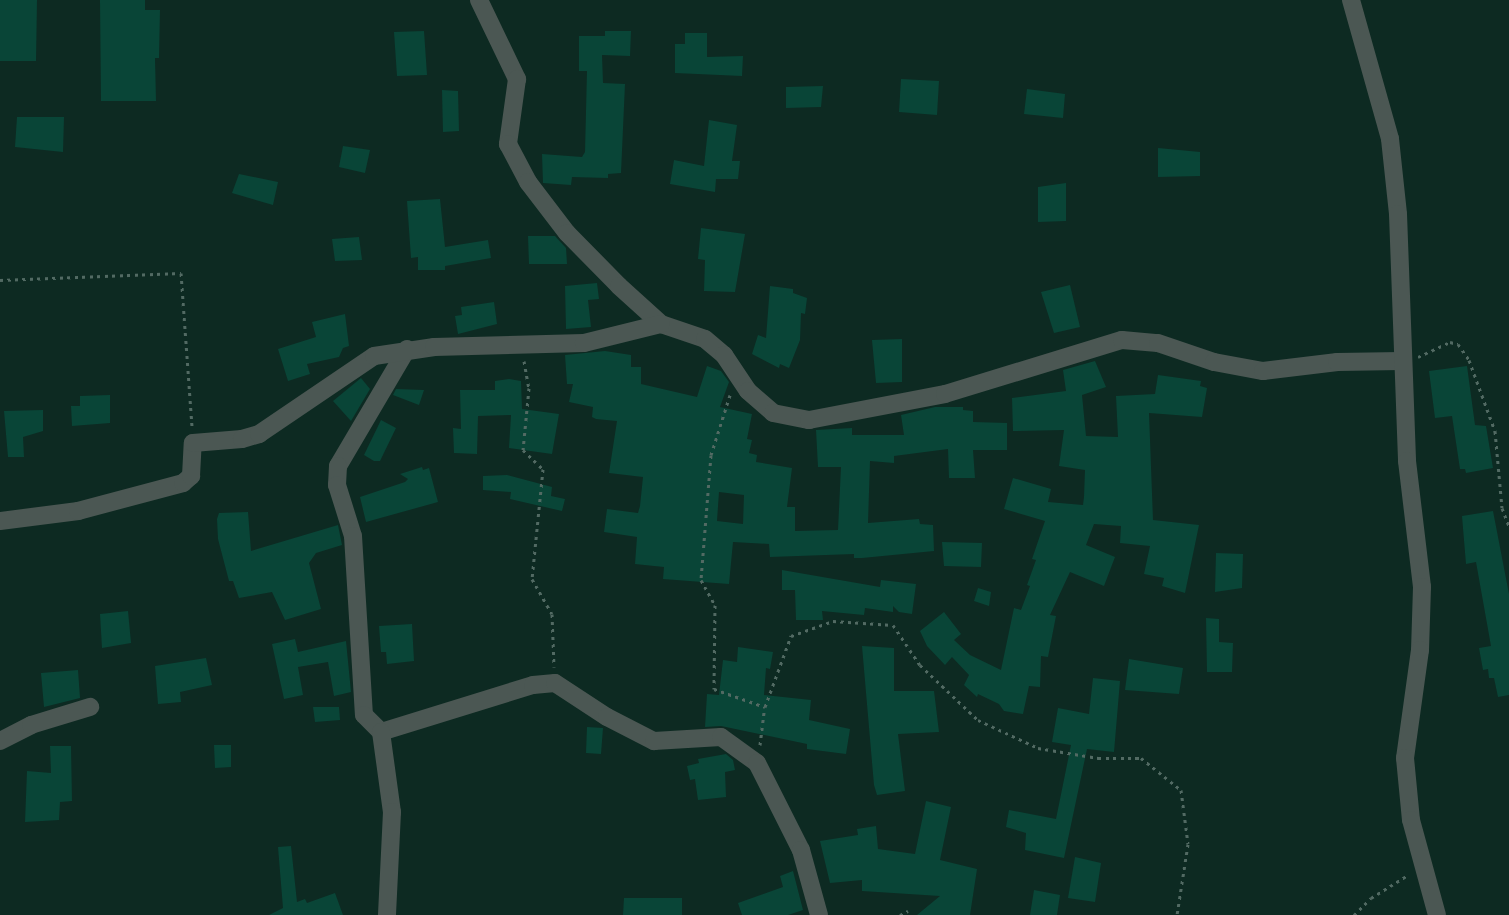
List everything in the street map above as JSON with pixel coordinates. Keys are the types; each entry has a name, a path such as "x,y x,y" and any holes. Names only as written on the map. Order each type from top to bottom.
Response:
{"street":[{"path":"479,0 518,79 508,144 528,182 567,233 661,324 705,339 724,355 737,375 773,412 809,420 945,394 1122,340 1158,343 1214,362 1263,371 1337,362 1401,362"},
{"path":"1351,0 1390,139 1401,279 1401,362 1407,461 1422,587 1420,650 1405,758 1412,820 1426,863 1437,915"},
{"path":"0,521 78,512 183,483 191,476 193,443 242,439 258,434 374,356 407,349 522,347 584,343 661,324"},
{"path":"387,915 392,812 381,732 364,715 354,536 337,485 338,466 407,349"},
{"path":"381,732 533,685 555,683 607,717 654,741 721,737 758,763 801,850 819,915"},
{"path":"0,741 31,726 90,707"}],"path":[{"path":"0,280 181,273 193,443"},
{"path":"1401,362 1450,342 1458,344 1485,397 1495,431 1502,508 1509,526"},
{"path":"522,347 529,388 523,450 543,469 532,579 552,614 555,683"},
{"path":"737,375 711,455 701,580 715,605 714,689 765,708"},
{"path":"758,763 765,708 791,636 833,621 893,625 920,665 978,720 1038,748 1098,758 1141,758 1181,790 1188,844 1177,915"},
{"path":"1354,915 1371,898 1426,863"},
{"path":"900,915 908,911"}],"building":[{"path":"0,0 37,0 36,61 0,61"},
{"path":"100,0 145,0 145,10 160,10 159,58 155,58 156,101 101,101"},
{"path":"424,31 427,75 397,76 394,32"},
{"path":"605,31 631,31 630,56 602,55 603,83 625,84 621,173 608,174 608,178 572,177 571,185 543,183 542,154 582,157 585,152 587,71 579,71 579,36 605,36"},
{"path":"685,33 707,33 707,57 743,56 742,76 675,73 675,44 685,44"},
{"path":"901,79 939,81 937,115 899,112"},
{"path":"823,86 821,107 786,108 786,87"},
{"path":"1027,89 1065,94 1063,118 1024,114"},
{"path":"442,90 458,91 459,131 443,132"},
{"path":"17,117 64,117 63,152 15,147"},
{"path":"709,120 737,125 732,161 740,161 738,179 716,179 715,192 670,184 674,160 704,166"},
{"path":"343,146 370,150 365,173 339,167"},
{"path":"1158,148 1200,152 1200,176 1158,177"},
{"path":"239,174 278,182 273,205 232,193"},
{"path":"1066,183 1066,221 1038,222 1038,187"},
{"path":"440,199 445,247 488,240 491,258 445,266 445,270 418,270 418,257 411,258 407,201"},
{"path":"701,228 745,234 735,292 704,291 705,260 698,259"},
{"path":"528,236 555,236 566,248 567,264 529,264"},
{"path":"359,237 362,260 335,261 332,239"},
{"path":"597,283 599,299 588,300 591,327 566,329 565,286"},
{"path":"1070,285 1080,327 1054,333 1041,292"},
{"path":"770,286 793,289 793,293 807,298 805,314 801,313 800,340 789,368 780,364 779,368 752,354 758,335 766,338"},
{"path":"494,302 497,324 458,334 455,316 462,315 461,307"},
{"path":"345,314 349,346 343,348 339,357 307,364 310,374 288,381 278,349 316,337 312,322"},
{"path":"902,339 902,382 876,383 872,340"},
{"path":"605,351 631,355 631,367 641,367 641,384 697,397 707,366 721,371 729,382 720,407 752,414 747,439 752,440 749,453 757,455 756,462 792,468 787,507 795,507 795,531 838,530 841,467 818,467 816,430 852,428 852,435 904,435 901,415 935,407 963,407 963,410 973,411 973,422 1007,423 1007,450 973,450 975,478 949,478 948,449 894,456 894,463 870,461 868,523 919,519 920,524 933,525 934,551 862,558 854,558 854,554 770,557 769,544 733,542 729,584 663,579 664,567 635,564 637,537 604,532 607,509 638,513 643,477 609,473 617,421 596,419 592,417 593,407 569,402 573,384 567,384 565,355","holes":["719,492 744,495 743,524 717,521"]},
{"path":"1095,361 1106,387 1082,395 1086,436 1118,437 1116,396 1155,394 1158,375 1201,381 1200,386 1207,388 1202,417 1149,413 1153,520 1199,525 1185,593 1162,586 1164,578 1144,574 1150,546 1120,543 1121,526 1094,524 1086,545 1115,557 1104,586 1070,572 1050,615 1056,616 1048,657 1041,656 1040,687 1029,686 1023,714 1004,711 999,704 978,694 977,697 964,685 969,675 952,657 945,665 927,646 920,631 944,612 961,634 954,640 970,655 1001,670 1014,608 1021,610 1030,586 1027,585 1036,560 1032,559 1045,521 1004,509 1013,478 1051,489 1048,502 1083,505 1084,497 1085,470 1059,466 1064,430 1013,431 1012,398 1066,391 1063,370"},
{"path":"1467,366 1475,425 1486,426 1493,468 1466,473 1465,469 1460,469 1452,416 1435,418 1429,371"},
{"path":"361,378 370,389 351,421 333,401"},
{"path":"509,379 521,381 522,409 559,414 552,454 509,448 511,415 478,416 477,454 454,453 453,428 461,429 460,390 495,390 495,381"},
{"path":"396,389 424,390 419,405 393,395"},
{"path":"110,395 110,423 72,426 71,406 80,406 80,396"},
{"path":"43,410 43,431 23,437 24,457 8,457 4,411"},
{"path":"381,420 396,428 380,461 374,461 364,455"},
{"path":"422,467 423,470 429,468 438,502 366,522 360,497 405,482 408,479 400,474"},
{"path":"507,475 552,487 551,496 565,499 562,511 510,499 511,492 483,490 483,476"},
{"path":"1493,511 1509,594 1509,695 1498,697 1494,678 1489,678 1488,669 1483,670 1479,648 1491,646 1476,562 1466,564 1462,516"},
{"path":"248,512 251,551 338,525 342,545 316,553 309,563 321,609 285,620 272,592 239,598 233,581 229,581 218,539 217,519 219,513"},
{"path":"942,542 982,543 981,567 944,566"},
{"path":"1216,553 1243,554 1242,588 1215,592"},
{"path":"782,570 880,587 881,580 916,584 912,614 899,612 893,606 893,612 865,608 864,615 822,611 823,620 796,620 795,590 782,590"},
{"path":"978,588 991,592 989,606 974,601"},
{"path":"128,611 131,643 102,648 100,614"},
{"path":"1206,618 1219,619 1219,642 1233,643 1232,672 1207,672"},
{"path":"412,624 414,661 387,664 386,652 381,652 379,626"},
{"path":"295,639 298,652 346,641 351,692 334,696 328,662 298,667 303,695 284,699 272,644"},
{"path":"862,646 894,648 894,691 934,691 939,732 898,734 905,791 877,795 874,785"},
{"path":"738,647 773,652 770,669 766,668 764,695 811,700 809,720 850,729 846,754 807,749 807,744 721,726 705,727 707,694 719,695 723,660 737,662"},
{"path":"206,658 212,685 180,692 181,702 158,704 155,666"},
{"path":"1129,659 1183,668 1179,694 1125,690"},
{"path":"78,670 80,698 44,707 41,673"},
{"path":"1093,678 1120,681 1114,752 1087,749 1064,858 1025,850 1026,833 1006,827 1009,810 1056,819 1071,745 1052,742 1058,708 1089,714"},
{"path":"313,707 339,707 340,720 315,722"},
{"path":"587,727 603,728 601,754 586,753"},
{"path":"214,745 231,745 231,767 215,768"},
{"path":"50,746 71,746 72,801 60,802 59,820 25,822 27,771 51,773"},
{"path":"726,754 733,760 735,770 725,772 726,797 698,800 695,779 690,780 687,766 699,763 698,759"},
{"path":"926,801 951,807 940,860 977,869 970,915 917,915 940,896 862,891 862,880 830,883 820,841 858,835 857,829 876,826 878,849 915,854"},
{"path":"291,846 297,902 305,899 307,903 335,893 343,915 269,915 283,908 278,847"},
{"path":"1075,857 1101,863 1095,902 1068,898"},
{"path":"793,871 803,910 788,915 742,915 738,903 783,887 780,876"},
{"path":"1034,890 1060,895 1057,915 1030,915"},
{"path":"624,898 682,898 682,915 623,915"}]}
